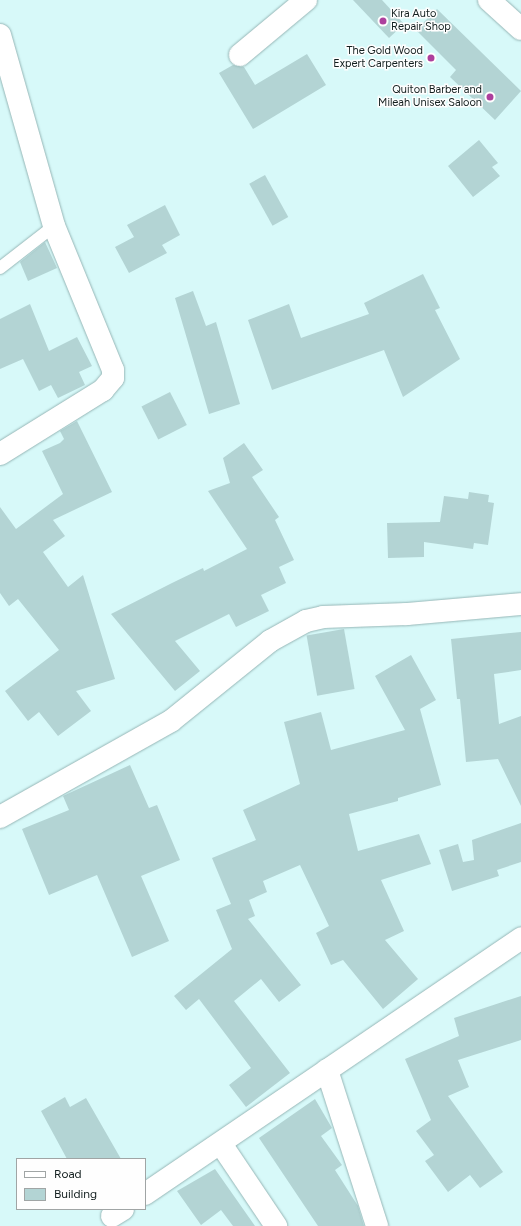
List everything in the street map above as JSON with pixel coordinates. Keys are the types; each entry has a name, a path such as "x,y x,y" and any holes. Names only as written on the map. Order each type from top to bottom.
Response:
{"street":[{"path":"240,55 306,0"},
{"path":"489,0 521,29"},
{"path":"0,35 54,226 110,360 113,378 103,390 0,454"},
{"path":"0,817 172,721 270,641 306,621 330,616 407,614 521,604"},
{"path":"146,1193 221,1144 326,1070 521,938"},
{"path":"326,1070 377,1226"},
{"path":"221,1144 276,1226"}],"lane":[{"path":"0,268 54,226"}],"building":[{"path":"353,0 382,0 404,24 389,38"},
{"path":"437,9 521,91 495,120 450,77 456,70 416,30"},
{"path":"307,54 326,85 253,129 219,73 233,65 244,67 255,85"},
{"path":"479,140 498,163 492,167 500,176 473,197 448,166"},
{"path":"265,175 288,217 273,226 249,184"},
{"path":"165,205 180,235 162,245 167,253 129,273 115,247 134,237 127,225"},
{"path":"45,242 57,268 28,281 20,262"},
{"path":"423,274 440,308 435,310 460,359 403,397 384,350 272,390 248,320 289,304 301,338 369,314 364,303"},
{"path":"193,291 206,326 216,322 240,404 209,414 175,298"},
{"path":"30,304 49,351 77,337 92,366 79,372 85,385 58,398 51,385 39,391 23,359 0,369 0,319"},
{"path":"170,392 187,425 158,439 141,407"},
{"path":"77,421 112,492 53,520 65,536 43,552 68,587 83,575 115,679 76,691 91,711 58,736 39,712 28,721 5,691 59,650 18,599 9,606 0,593 0,507 16,529 63,494 42,451 60,443 64,439 60,431"},
{"path":"244,443 263,470 252,477 279,517 275,520 294,560 279,567 286,583 261,595 269,611 236,627 229,614 175,641 200,671 175,691 111,614 203,568 204,571 247,549 208,491 230,483 223,458"},
{"path":"469,492 489,495 488,502 494,503 488,545 474,543 473,549 424,542 424,557 388,558 387,523 440,522 444,496 468,499"},
{"path":"344,629 355,689 317,696 307,636"},
{"path":"521,632 521,670 494,674 499,724 521,716 521,806 498,759 466,762 460,699 457,699 451,639"},
{"path":"411,655 436,700 420,709 441,785 398,798 398,801 349,814 358,851 419,834 431,864 381,880 404,931 385,940 418,979 383,1009 343,960 331,965 316,933 329,926 300,865 263,881 267,892 249,900 255,916 248,919 301,985 279,1002 261,979 234,1001 290,1073 246,1107 229,1085 251,1068 199,999 186,1010 174,996 232,949 216,910 231,904 212,858 256,840 243,810 300,784 284,722 321,712 331,750 405,730 375,676"},
{"path":"130,765 149,808 157,805 180,860 141,876 169,941 132,957 97,875 49,895 22,829 69,810 63,796"},
{"path":"521,823 521,862 497,870 499,876 452,891 439,850 458,844 463,862 474,860 472,840"},
{"path":"521,996 521,1040 458,1060 469,1087 448,1096 503,1172 480,1188 470,1175 448,1192 425,1161 434,1155 416,1131 431,1120 405,1059 459,1036 454,1018"},
{"path":"65,1097 70,1107 86,1098 120,1158 66,1158 41,1111"},
{"path":"315,1099 332,1128 321,1136 342,1165 335,1170 358,1206 364,1226 318,1226 259,1138"},
{"path":"215,1169 255,1226 233,1226 221,1210 201,1225 177,1191"}],"place":[{"name":"Kira Auto Repair Shop","path":"383,21"},
{"name":"The Gold Wood Expert Carpenters","path":"431,58"},
{"name":"Quiton Barber and Mileah Unisex Saloon","path":"490,97"}]}
